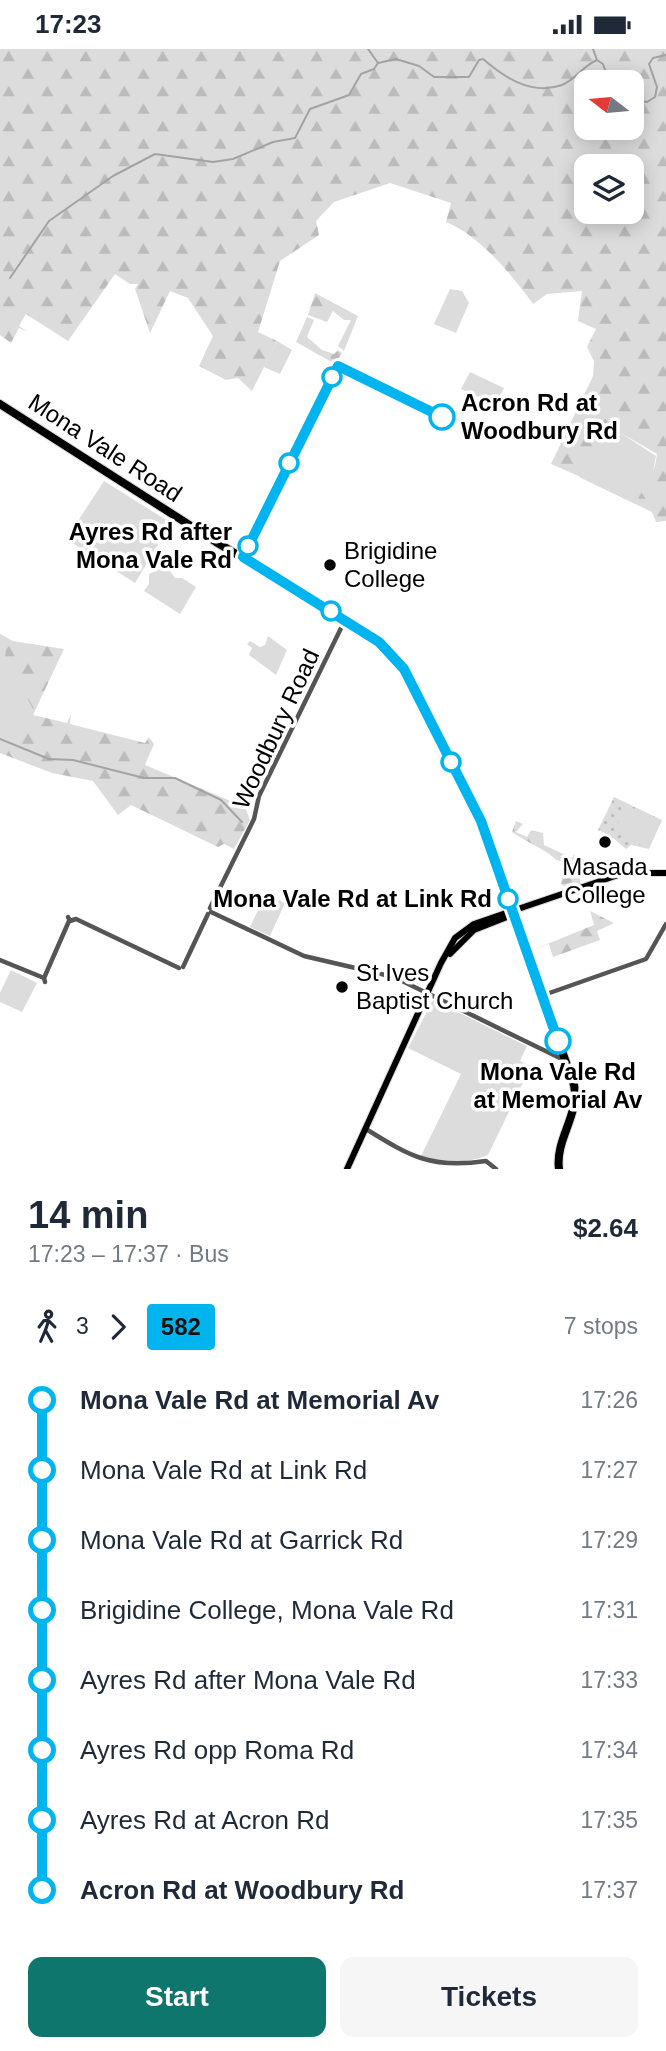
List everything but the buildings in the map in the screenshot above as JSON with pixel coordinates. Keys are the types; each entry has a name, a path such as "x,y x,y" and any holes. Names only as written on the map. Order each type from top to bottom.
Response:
{"highway":[{"name":"Mona Vale Road","path":"0,406 214,547 383,645 404,669 478,814 562,1059 571,1098 555,1148 556,1169"}],"main road":[{"path":"347,1169 367,1132 453,942 470,929 621,877 639,873 666,874"}],"street":[{"name":"Woodbury Road","path":"0,960 42,978 72,920 181,967 254,819 259,796 344,622"},
{"path":"210,912 304,956 388,975 562,1059"},
{"path":"540,997 645,959 652,952 666,924"},
{"path":"367,1132 424,1161 457,1165 486,1161 496,1169"}],"green space":[{"path":"0,49 666,49 666,521 656,522 652,512 608,491 611,483 643,483 655,465 657,454 621,433 589,464 581,477 551,464 593,376 594,361 587,347 596,329 578,321 582,291 547,294 533,304 516,281 483,246 446,222 451,203 390,183 334,202 316,221 319,235 280,261 258,332 277,341 252,391 238,378 226,380 199,366 213,336 188,298 170,291 150,333 135,289 138,284 130,284 115,274 68,341 26,314 19,326 28,332 19,328 11,343 0,335"},
{"path":"450,289 462,291 469,303 456,333 434,324"},
{"path":"315,293 358,316 344,351 338,346 351,320 344,320 333,311 327,322 308,315"},
{"path":"307,317 314,320 307,337 322,350 334,354 338,350 342,353 335,364 296,342"},
{"path":"277,341 292,350 280,374 264,367"},
{"path":"470,372 504,388 496,405 461,389"},
{"path":"621,433 656,456 652,476 645,483 654,496 647,501 638,487 626,490 611,484 608,491 579,477 603,439"},
{"path":"104,481 171,523 135,583 66,539"},
{"path":"159,569 170,571 175,578 182,578 196,587 180,614 144,591 149,584 149,574"},
{"path":"0,634 13,641 64,649 33,715 67,723 71,714 70,724 145,743 149,737 154,744 145,765 245,807 250,820 234,849 224,844 218,847 131,805 118,815 93,781 52,773 0,753"},
{"path":"0,635 8,638 5,656 34,711 16,749 0,739"},
{"path":"268,636 287,650 276,675 249,655 252,648 247,644 250,641 260,647 265,645"},
{"path":"614,797 662,820 649,849 631,845 626,849 613,838 606,843 605,833 598,830"},
{"path":"626,805 661,821 648,848 614,832"},
{"path":"516,821 523,824 516,832 527,837 531,830 543,833 544,845 572,858 574,854 581,884 568,889 561,884 563,872 575,870 575,865 556,860 512,832"},
{"path":"259,900 275,908 279,900 285,903 270,936 250,927 261,904"},
{"path":"590,911 614,923 597,931 600,940 553,957 549,944 530,951 594,925"},
{"path":"11,970 37,983 22,1012 0,1002 0,993"},
{"path":"433,1000 527,1046 520,1061 531,1066 488,1155 480,1158 454,1161 421,1156 461,1074 408,1048"}],"waterway":[{"path":"368,49 378,63 396,59 419,66 434,77 469,77 479,60 483,59 509,78 529,86 551,88 574,77"},
{"path":"593,49 597,60"},
{"path":"644,101 655,97 657,87 649,64 653,58 666,55"},
{"path":"582,70 597,60 603,64 605,70"},
{"path":"10,278 49,221 113,176 155,154 213,162 233,159 273,142 295,138 310,109 349,95 361,74 374,69 378,63"},
{"path":"0,739 49,759 73,760 144,778 175,778 221,800 242,822"}],"bus line":[{"name":"582","path":"442,417 338,366 243,557 379,642 404,669 481,821 558,1041"}],"place":[{"name":"Acron Rd at Woodbury Rd","path":"442,417"},
{"name":"Ayres Rd after Mona Vale Rd","path":"248,546"},
{"name":"Brigidine College","path":"330,565"},
{"name":"Masada College","path":"605,842"},
{"name":"Mona Vale Rd at Link Rd","path":"508,899"},
{"name":"St Ives Baptist Church","path":"342,987"},
{"name":"Mona Vale Rd at Memorial Av","path":"558,1041"}]}
